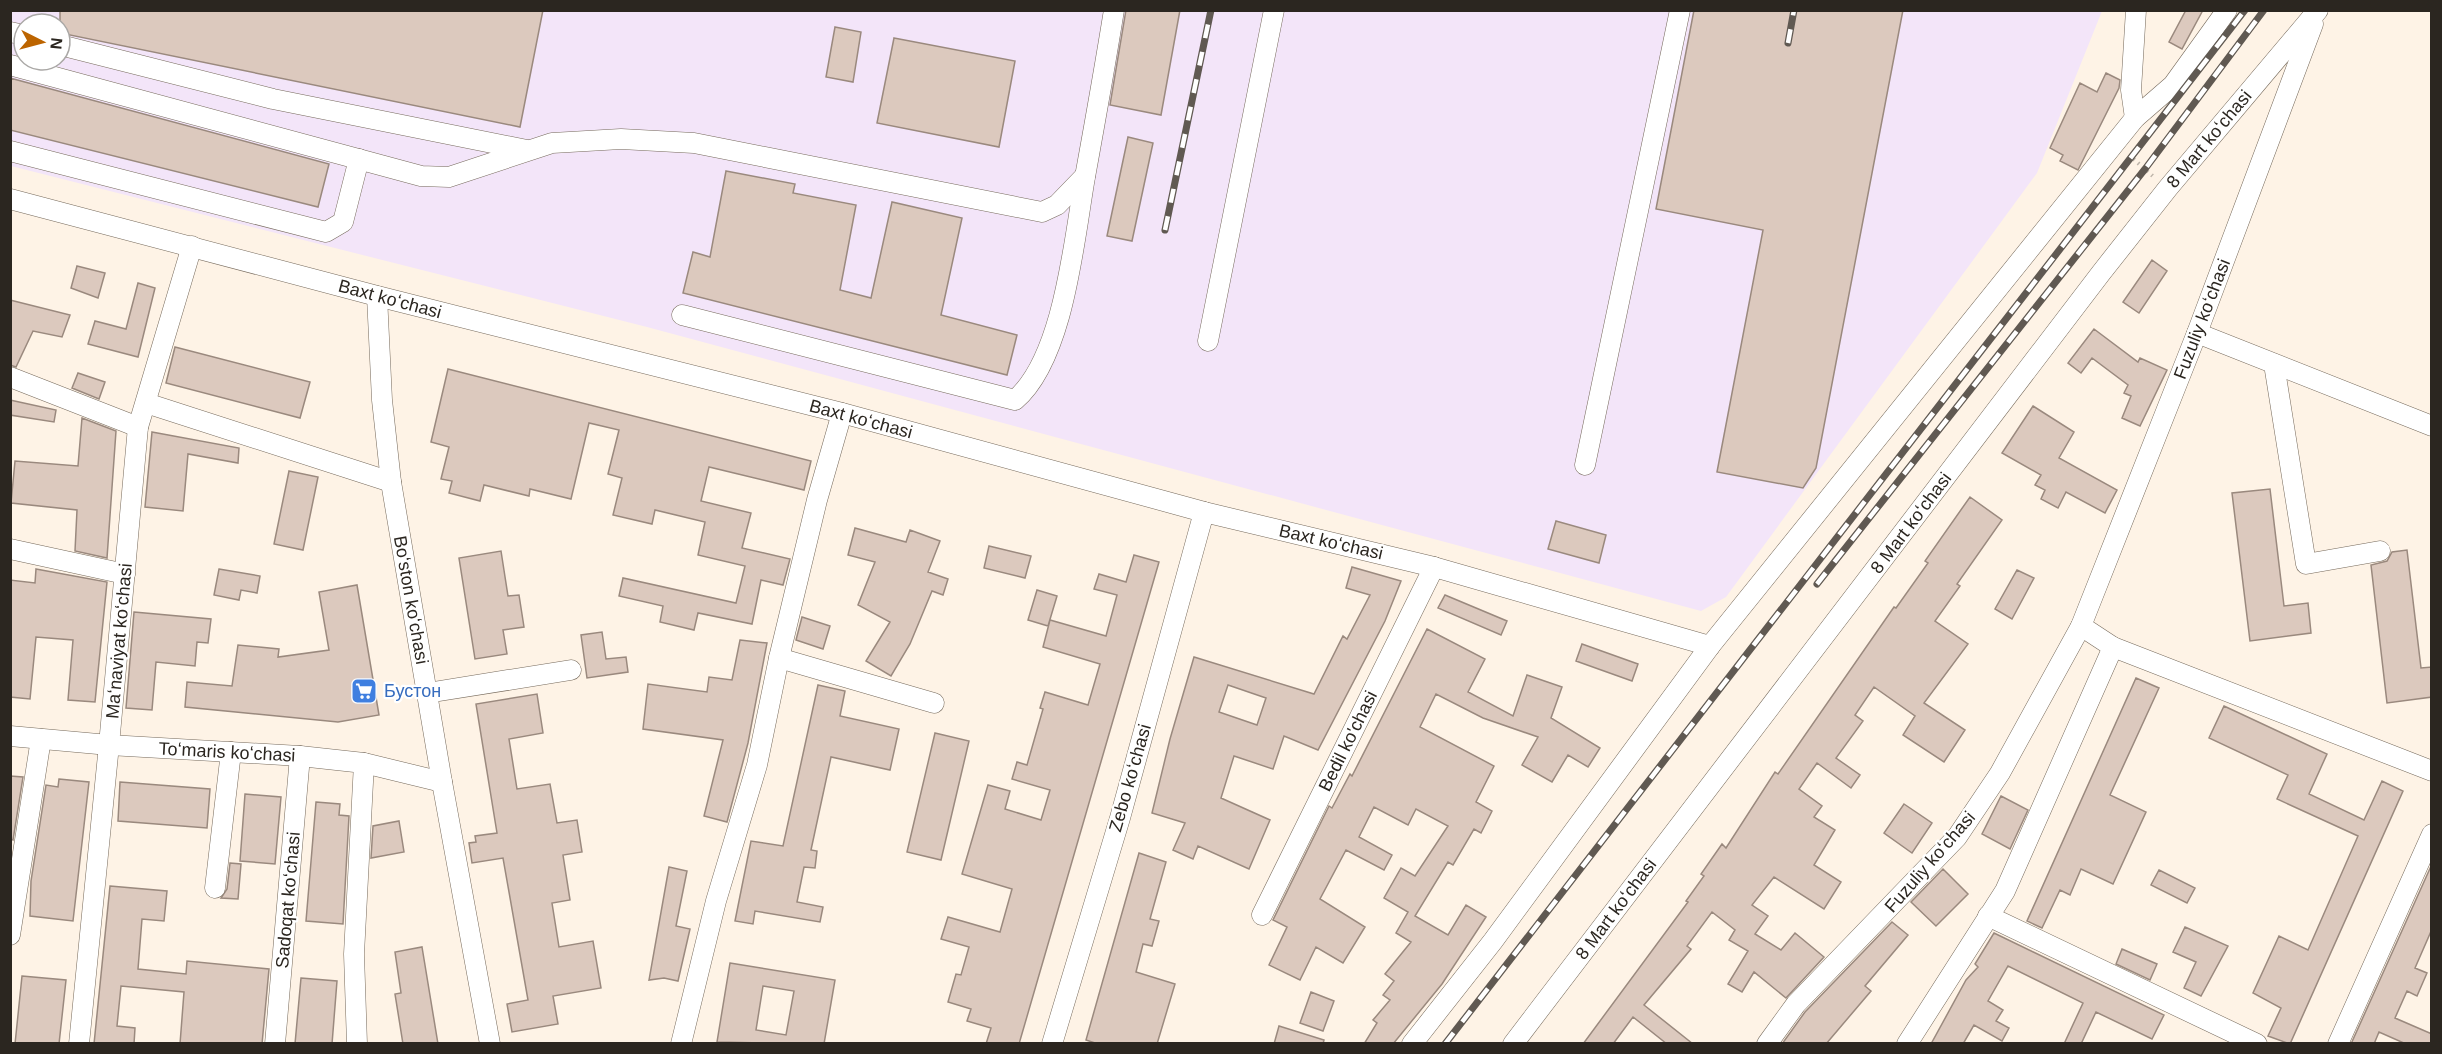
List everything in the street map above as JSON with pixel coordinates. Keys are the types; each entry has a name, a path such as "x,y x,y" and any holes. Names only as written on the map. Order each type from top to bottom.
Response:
{"street":[{"path":"682,315 1015,400 1029,388 1046,354 1064,299 1114,10"},
{"path":"1208,341 1274,10"},
{"path":"1585,465 1680,10"},
{"path":"2135,118 2131,90 2136,10"},
{"path":"1412,1044 1493,941 1710,646 2114,143 2135,118 2173,85 2227,10"},
{"name":"8 Mart koʻchasi","path":"1513,1044 2168,188 2318,10"},
{"name":"Fuzuliy koʻchasi","path":"1767,1044 1796,1004 1957,837 2000,773 2081,626 2197,333 2318,10"},
{"path":"72,48 273,99 529,151"},
{"path":"10,65 422,176 449,177 552,143 621,139 694,143 1042,212 1057,205 1085,176"},
{"path":"10,151 326,232 343,222 359,159"},
{"name":"Baxt koʻchasi","path":"10,199 377,296 842,413 1204,512 1434,567 1710,646"},
{"name":"Maʻnaviyat koʻchasi","path":"78,1044 110,745 138,427 192,246"},
{"name":"Boʻston koʻchasi","path":"377,296 382,400 391,482 442,782 490,1044"},
{"path":"2197,333 2432,426"},
{"path":"2274,364 2306,564 2380,551"},
{"path":"10,377 138,427"},
{"path":"146,403 391,482"},
{"path":"681,1044 716,901 757,765 779,658 817,500 842,413"},
{"name":"Zebo koʻchasi","path":"1052,1044 1120,818 1204,512"},
{"path":"10,549 125,574"},
{"name":"Bedil ko'chasi","path":"1262,915 1434,567"},
{"path":"2081,626 2113,647 2432,771"},
{"path":"1906,1044 2005,891 2113,647"},
{"path":"779,658 934,703"},
{"path":"427,693 571,670"},
{"name":"Toʻmaris koʻchasi","path":"10,736 110,745 300,756 364,763 442,782"},
{"path":"10,935 41,739"},
{"path":"215,888 231,752"},
{"name":"Sadoqat koʻchasi","path":"275,1044 300,756"},
{"path":"357,1044 354,954 364,763"},
{"path":"2338,1044 2432,834"},
{"path":"1988,916 2257,1044"}],"path":[{"path":"2114,143 2168,188"}],"shaded area":[{"path":"10,11 2102,11 2037,173 1726,597 1701,611 647,327 11,166"}],"building":[{"path":"60,10 543,10 520,127 72,35 72,12 60,12"},
{"path":"1126,10 1180,10 1161,115 1110,105"},
{"path":"1694,10 1903,10 1816,468 1803,488 1717,472 1763,230 1656,209"},
{"path":"2186,10 2203,10 2182,49 2169,42"},
{"path":"835,27 861,32 853,82 826,77"},
{"path":"894,38 1015,61 999,147 877,123"},
{"path":"2106,73 2120,80 2119,88 2078,170 2060,161 2063,155 2050,148 2080,83 2097,92"},
{"path":"10,78 329,164 318,207 10,130"},
{"path":"1128,137 1153,143 1132,241 1107,236"},
{"path":"726,171 795,184 793,193 856,205 840,290 871,298 892,202 962,218 941,315 1017,335 1007,375 683,293 693,252 710,257"},
{"path":"2152,260 2167,271 2139,313 2123,302"},
{"path":"77,266 105,273 98,298 71,288"},
{"path":"138,283 155,288 138,357 88,344 95,321 126,329"},
{"path":"10,300 70,315 62,337 33,331 16,367 10,365"},
{"path":"2094,329 2138,362 2140,358 2167,370 2140,426 2122,418 2131,396 2124,393 2128,385 2092,358 2081,373 2068,363"},
{"path":"175,347 310,382 300,418 166,383"},
{"path":"448,369 811,461 804,490 709,467 701,501 751,513 742,548 790,559 783,585 761,580 752,624 698,613 694,630 660,622 663,606 619,596 623,578 736,603 745,566 698,555 705,522 655,510 652,524 613,515 622,478 608,474 619,430 589,423 571,499 530,489 529,496 484,485 480,501 449,493 452,481 441,479 449,447 431,442"},
{"path":"78,373 105,382 99,399 72,388"},
{"path":"10,400 56,410 54,422 10,415"},
{"path":"2033,406 2074,432 2059,458 2117,490 2105,513 2066,492 2058,508 2041,499 2045,490 2035,485 2041,475 2002,453"},
{"path":"82,418 116,431 107,558 75,551 77,510 11,503 15,461 78,466"},
{"path":"152,432 239,448 238,463 188,454 183,511 145,507"},
{"path":"289,471 318,477 303,550 274,544"},
{"path":"2270,489 2284,606 2308,603 2311,633 2250,641 2232,493"},
{"path":"1970,497 2002,520 1957,584 1960,586 1935,621 1968,644 1924,703 1965,730 1944,762 1903,735 1915,716 1874,687 1855,715 1863,721 1836,758 1860,775 1851,788 1817,763 1799,789 1822,806 1814,817 1835,830 1814,865 1841,882 1824,909 1774,877 1752,905 1768,916 1755,934 1781,950 1795,933 1824,957 1786,998 1754,972 1742,992 1728,984 1748,951 1729,940 1735,930 1712,912 1687,946 1691,949 1644,1005 1693,1044 1667,1044 1633,1017 1613,1044 1583,1044 1688,902 1686,901 1704,876 1701,874 1722,844 1726,848 1775,772 1778,774 1894,607 1896,608 1928,563 1925,561"},
{"path":"1556,521 1606,535 1599,563 1548,549"},
{"path":"855,528 906,542 910,530 940,541 928,572 948,579 943,595 932,591 910,644 891,676 866,661 890,622 858,605 875,562 848,555"},
{"path":"989,546 1031,556 1025,578 984,568"},
{"path":"2407,550 2421,668 2432,667 2432,697 2387,703 2371,565 2387,561 2392,552"},
{"path":"501,551 508,596 519,595 524,627 503,630 507,654 475,659 459,558"},
{"path":"1134,555 1159,562 1019,1044 986,1044 991,1028 967,1021 971,1009 948,1002 956,974 961,975 969,947 941,939 948,917 1000,932 1012,889 962,874 988,785 1010,791 1005,809 1041,820 1050,790 1012,779 1017,762 1027,765 1043,709 1040,708 1045,692 1088,705 1100,664 1043,647 1050,620 1106,636 1117,595 1094,589 1099,574 1126,582"},
{"path":"1352,567 1401,581 1385,621 1318,750 1284,736 1273,769 1234,756 1221,798 1270,820 1249,869 1198,846 1193,859 1173,850 1185,823 1152,813 1170,739 1194,657 1314,694 1343,636 1347,639 1370,595 1346,588","holes":["1228,685 1266,698 1257,725 1219,712"]},
{"path":"36,569 107,582 95,702 68,700 73,640 36,637 30,699 10,697 10,580 35,583"},
{"path":"219,569 260,576 257,593 241,590 239,600 214,595"},
{"path":"2017,570 2034,578 2012,619 1995,609"},
{"path":"357,585 379,715 338,722 185,707 187,682 232,686 238,645 279,649 278,657 329,650 319,592"},
{"path":"1037,590 1057,596 1048,626 1028,620"},
{"path":"1445,595 1507,621 1501,635 1438,608"},
{"path":"134,612 211,619 208,643 197,642 195,666 156,662 152,710 126,708"},
{"path":"802,617 830,626 823,649 796,640"},
{"path":"1427,629 1485,659 1468,692 1513,716 1527,675 1562,687 1551,718 1600,748 1588,767 1568,755 1552,782 1522,765 1538,737 1483,718 1436,694 1420,727 1494,766 1476,802 1492,811 1481,833 1474,829 1453,865 1448,862 1415,916 1448,935 1466,905 1486,917 1442,984 1393,1044 1364,1044 1377,1023 1373,1020 1390,1000 1383,995 1394,981 1385,974 1411,942 1396,933 1408,912 1384,898 1401,868 1415,876 1448,826 1416,809 1408,825 1374,807 1359,837 1392,855 1384,870 1346,850 1320,899 1365,927 1343,963 1316,947 1300,980 1269,965 1287,927 1273,920 1329,806 1332,808 1350,774 1352,776"},
{"path":"602,632 606,659 626,657 628,672 587,678 581,635"},
{"path":"740,640 767,643 748,743 727,822 704,816 723,740 643,729 648,684 707,692 709,677 732,680"},
{"path":"1582,644 1638,664 1632,681 1576,661"},
{"path":"2136,678 2159,688 2110,795 2146,812 2113,884 2081,869 2070,895 2060,890 2042,928 2027,921"},
{"path":"818,685 845,691 840,716 899,729 890,770 831,757 811,850 817,851 815,868 804,867 797,902 823,907 820,922 755,911 753,924 735,921 751,841 783,846"},
{"path":"537,694 543,733 509,739 517,789 550,784 557,823 577,820 582,852 563,855 570,900 552,903 559,947 593,941 601,988 553,996 558,1024 512,1032 507,1004 528,1000 503,858 472,863 469,843 476,842 475,836 497,833 476,704"},
{"path":"2224,706 2327,754 2309,794 2364,820 2382,781 2403,791 2290,1044 2268,1036 2281,1008 2253,993 2279,936 2308,950 2358,836 2277,799 2288,775 2209,738"},
{"path":"935,733 969,741 941,860 907,852"},
{"path":"10,776 23,777 13,840 10,839"},
{"path":"59,779 89,782 73,921 30,916 31,881 46,785 58,787"},
{"path":"120,782 210,789 207,828 118,821"},
{"path":"245,794 281,797 275,864 240,861"},
{"path":"2001,796 2028,810 2010,849 1982,834"},
{"path":"316,802 340,804 339,815 349,816 343,924 306,921"},
{"path":"1904,804 1932,823 1912,853 1884,833"},
{"path":"399,821 404,852 371,858 373,826"},
{"path":"1139,853 1166,862 1150,919 1159,921 1152,946 1143,944 1136,972 1175,984 1157,1044 1098,1044 1086,1040"},
{"path":"230,863 241,864 238,899 221,898 227,889"},
{"path":"2432,864 2432,929 2415,968 2427,973 2417,996 2407,991 2395,1018 2432,1034 2432,1044 2406,1044 2379,1032 2374,1044 2351,1044"},
{"path":"669,867 687,871 676,926 690,929 678,981 664,978 649,980"},
{"path":"1943,869 1968,894 1936,926 1911,902"},
{"path":"2159,870 2195,888 2187,903 2151,885"},
{"path":"110,886 167,891 164,921 142,919 138,969 186,974 187,961 269,969 262,1044 180,1044 184,992 121,986 117,1026 135,1028 134,1044 94,1044"},
{"path":"1892,922 1908,935 1865,986 1871,991 1826,1044 1782,1044 1805,1012"},
{"path":"2185,927 2228,946 2201,996 2184,988 2196,962 2173,952"},
{"path":"1994,933 2164,1015 2152,1039 2096,1012 2081,1044 2064,1044 2083,1003 2008,966 1988,1001 2003,1010 1996,1021 2009,1028 2002,1041 1974,1025 1963,1044 1931,1044 1966,980 1978,967 1975,964"},
{"path":"422,947 438,1044 403,1044 395,994 401,993 395,952"},
{"path":"2122,949 2157,964 2150,980 2116,964"},
{"path":"730,963 835,980 824,1044 717,1042","holes":["763,986 794,991 786,1035 756,1030"]},
{"path":"22,976 66,980 59,1044 15,1044"},
{"path":"301,978 337,981 332,1044 295,1044"},
{"path":"1311,992 1334,1001 1323,1031 1300,1023"},
{"path":"1279,1026 1324,1040 1323,1044 1274,1044"}],"railway":[{"path":"1165,230 1211,10"},
{"path":"1788,43 1794,10"},
{"path":"1445,1044 2245,10"},
{"path":"1817,584 2145,169 2264,10"}],"place":[{"name":"Бустон","path":"364,691"}]}
